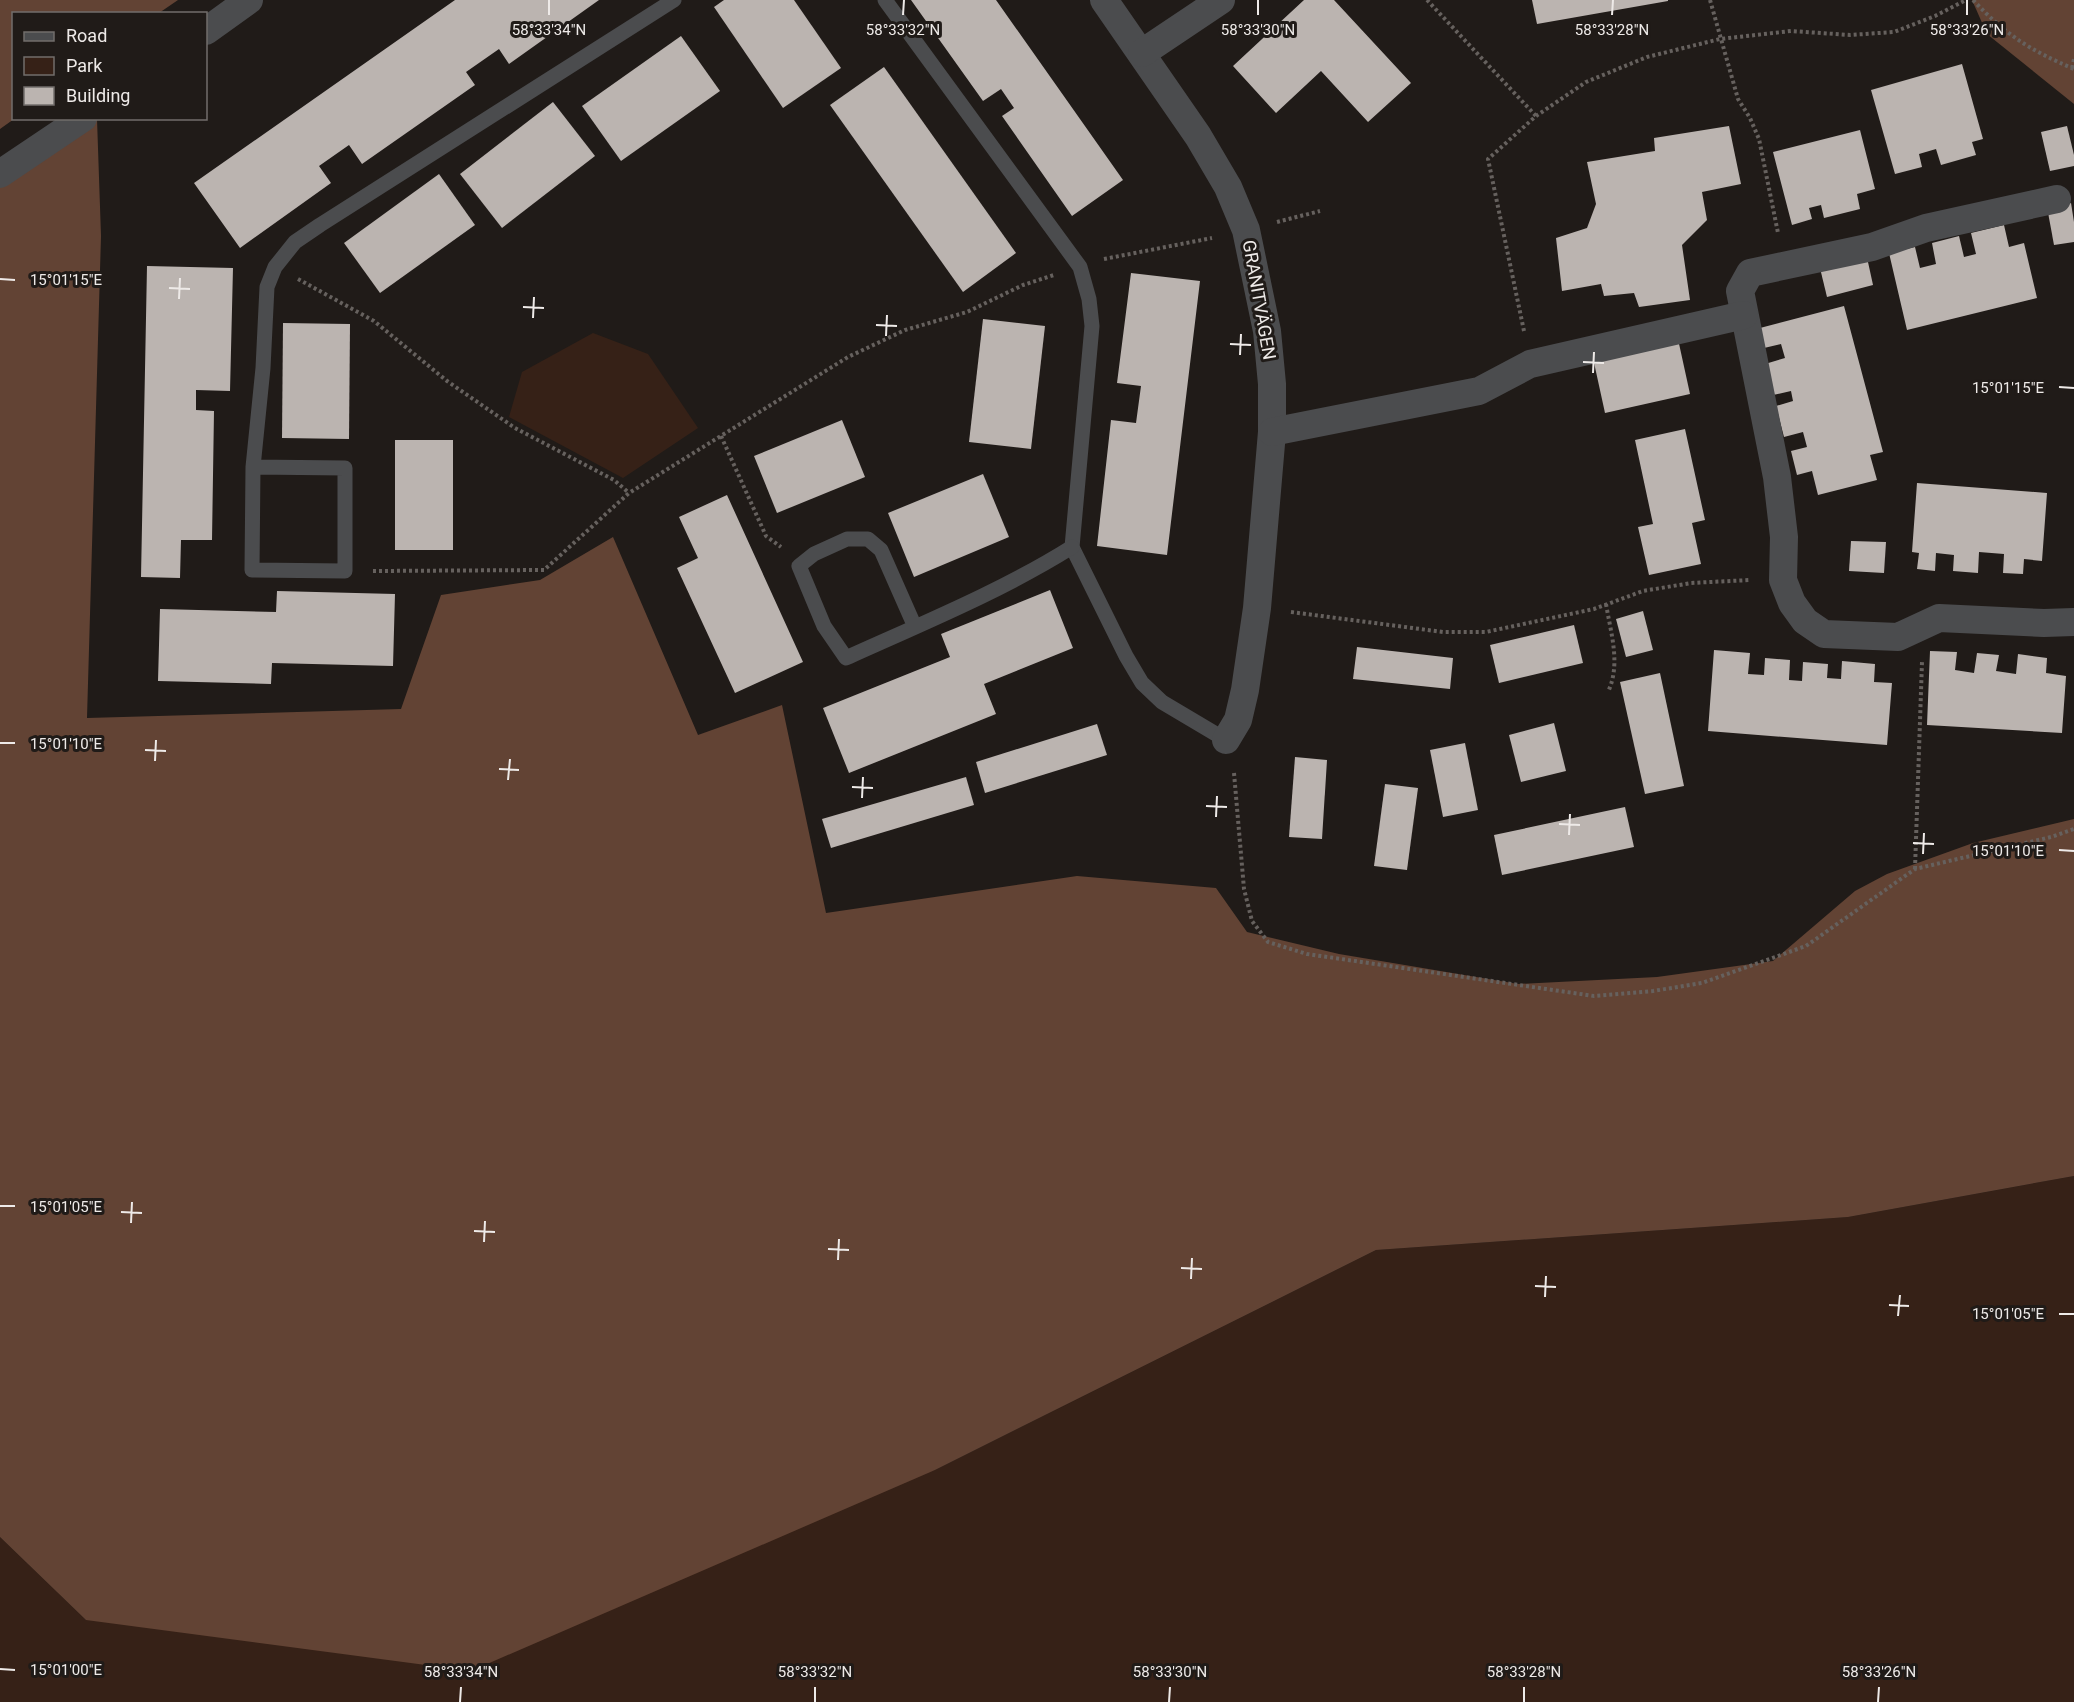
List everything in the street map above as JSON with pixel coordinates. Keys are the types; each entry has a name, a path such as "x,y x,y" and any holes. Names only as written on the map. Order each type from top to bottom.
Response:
{"street":[{"path":"207,30 249,0"},
{"name":"GRANITVÄGEN","path":"1104,0 1198,136 1228,187 1246,230 1267,331 1272,384 1272,432 1257,608 1245,690 1238,720 1226,740"},
{"path":"1142,53 1221,0"},
{"path":"0,174 80,120"},
{"path":"2057,199 1926,228 1872,247 1750,273 1740,291 1777,477 1784,537 1783,580 1792,603 1805,621 1824,634 1898,637 1939,618 2074,622"},
{"path":"1272,432 1479,391 1530,364 1744,315"}],"lane":[{"path":"253,467 345,468 345,571 252,570 253,467 263,368 267,287 275,267 295,242 320,225 674,0"},
{"path":"885,0 1080,267 1089,298 1092,326 1072,548 1142,683 1162,702 1226,740"},
{"path":"915,627 881,550 868,539 847,539 813,554 799,567 824,627 846,658 915,627 1044,565 1072,548"}],"path":[{"path":"1428,0 1536,116"},
{"path":"1710,0 1738,99 1759,139 1785,266"},
{"path":"1530,364 1520,305 1488,159 1536,116 1586,82 1647,57 1720,39 1791,31 1850,35 1894,32 1935,16 1966,0"},
{"path":"1973,0 1991,19 2019,42 2073,69 2074,59"},
{"path":"345,571 544,570 629,493 848,357 905,330 967,312 1023,285 1109,257 1246,230 1320,211"},
{"path":"275,267 374,321 447,381 515,428 614,480 629,493"},
{"path":"721,436 766,536 785,549 799,567"},
{"path":"1257,608 1443,632 1486,632 1594,609 1643,591 1722,580 1783,580"},
{"path":"1606,604 1616,667 1614,680 1608,692"},
{"path":"1915,869 1923,625"},
{"path":"1226,740 1236,778 1243,879 1252,921 1268,942 1308,954 1594,996 1653,991 1702,983 1806,946 1915,869 2051,837 2074,829"}],"green space":[{"path":"593,333 648,354 698,428 623,478 509,417 522,372"},
{"path":"2074,1176 2074,1702 0,1702 0,1537 86,1620 935,1470 1376,1250 1848,1217"}],"shaded area":[{"path":"0,0 178,0 160,12 12,12 13,120 0,129"},
{"path":"1972,0 2074,0 2074,104 1987,34"},
{"path":"97,120 101,236 87,718 401,709 441,595 540,580 613,537 698,735 782,705 826,913 1077,876 1216,888 1247,932 1339,954 1518,984 1657,977 1773,961 1855,891 1887,874 1973,843 2074,819 2074,1176 1848,1217 1376,1250 935,1470 471,1671 86,1620 0,1537 0,171"}],"building":[{"path":"455,0 599,0 509,64 499,49 466,72 475,85 362,164 349,145 319,166 331,183 240,248 194,183"},
{"path":"724,0 794,0 841,68 783,108 714,7"},
{"path":"911,0 996,0 1123,180 1072,216 1002,116 1014,108 1001,89 983,101"},
{"path":"1304,0 1334,0 1411,83 1368,122 1321,71 1276,113 1233,66"},
{"path":"1532,0 1668,0 1668,1 1537,24"},
{"path":"681,36 720,91 621,161 582,106"},
{"path":"1962,64 1983,139 1972,142 1976,155 1941,165 1936,149 1919,154 1922,167 1895,174 1871,90"},
{"path":"884,67 1016,253 963,292 830,105"},
{"path":"553,102 595,156 502,228 460,174"},
{"path":"1729,126 1741,184 1702,192 1707,220 1682,245 1690,300 1639,307 1634,293 1604,296 1601,284 1562,291 1556,238 1587,228 1596,204 1587,162 1655,151 1654,138"},
{"path":"2067,126 2074,155 2074,166 2050,171 2041,132"},
{"path":"1860,130 1875,189 1857,194 1860,209 1824,218 1821,205 1809,208 1812,219 1792,225 1773,152"},
{"path":"439,174 475,225 380,293 344,243"},
{"path":"2071,203 2074,242 2054,245 2047,207"},
{"path":"2004,225 2009,247 2024,243 2037,298 1907,330 1889,253 1915,247 1920,268 1936,264 1932,243 1959,236 1964,257 1976,254 1971,233"},
{"path":"1866,253 1873,285 1827,297 1819,264"},
{"path":"147,266 233,268 230,391 196,390 196,410 214,411 212,540 181,540 180,578 141,577"},
{"path":"1131,273 1200,281 1167,555 1097,546 1111,420 1136,423 1141,386 1117,383"},
{"path":"1844,306 1883,452 1870,455 1877,480 1818,495 1812,471 1797,475 1791,451 1807,447 1803,432 1784,437 1776,406 1793,401 1791,391 1773,395 1765,364 1785,358 1781,344 1764,348 1760,328"},
{"path":"983,319 1045,326 1031,449 969,442"},
{"path":"283,323 350,324 349,439 282,438"},
{"path":"1678,339 1690,394 1605,413 1593,358"},
{"path":"842,420 865,477 777,513 754,456"},
{"path":"1685,429 1705,520 1692,523 1701,564 1649,575 1638,527 1653,524 1635,440"},
{"path":"395,440 453,440 453,550 395,550"},
{"path":"983,474 1009,537 914,577 888,513"},
{"path":"1917,483 2047,493 2042,561 2024,559 2023,574 2003,573 2004,554 1979,552 1978,573 1953,571 1954,555 1936,553 1935,571 1917,569 1919,553 1912,552"},
{"path":"727,495 803,662 735,693 677,568 698,558 679,517"},
{"path":"1851,541 1886,542 1884,573 1849,571"},
{"path":"1050,590 1073,648 984,684 996,714 849,773 823,708 950,657 941,634"},
{"path":"277,591 395,594 393,666 272,663 271,684 158,681 160,609 276,612"},
{"path":"1643,611 1653,650 1626,657 1616,619"},
{"path":"1574,625 1583,663 1499,683 1490,645"},
{"path":"1357,647 1453,658 1450,689 1353,679"},
{"path":"1714,650 1750,653 1748,674 1764,675 1765,658 1790,660 1789,680 1802,681 1803,662 1828,664 1827,678 1841,679 1842,661 1875,664 1874,682 1892,683 1887,745 1708,731"},
{"path":"1930,651 1957,652 1955,670 1974,673 1977,653 1999,655 1996,671 2016,674 2018,654 2047,658 2046,673 2066,676 2062,733 1927,725"},
{"path":"1660,673 1684,786 1645,794 1620,682"},
{"path":"1554,723 1566,771 1521,782 1509,735"},
{"path":"1097,724 1107,755 985,793 976,762"},
{"path":"1465,743 1478,810 1443,817 1430,750"},
{"path":"1295,757 1327,760 1322,839 1289,837"},
{"path":"966,777 974,805 831,848 822,819"},
{"path":"1385,784 1418,788 1407,870 1374,866"},
{"path":"1625,807 1634,847 1502,875 1494,835"}]}
